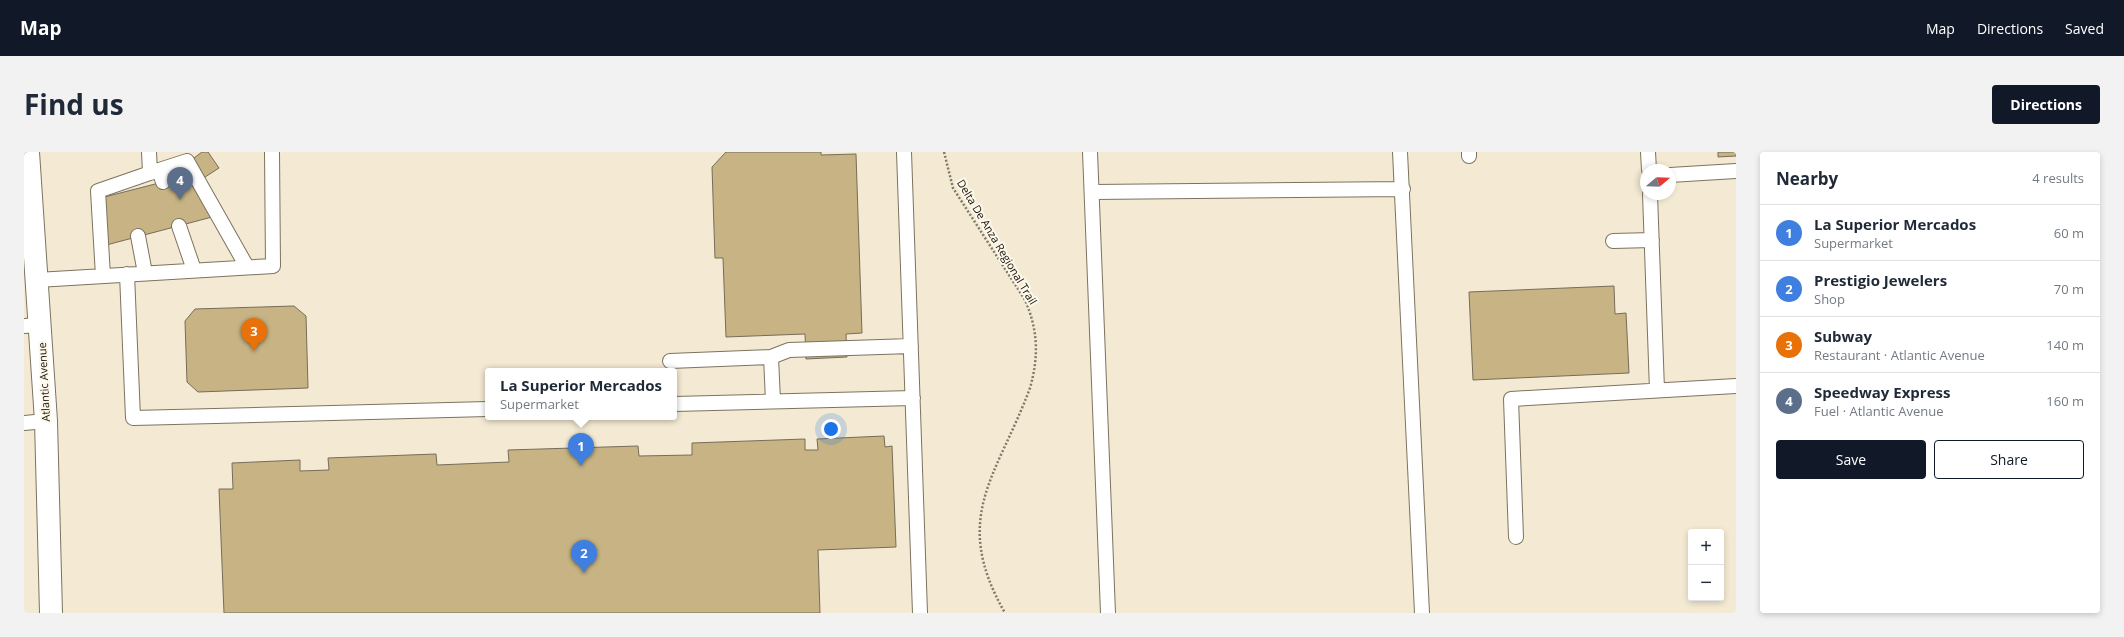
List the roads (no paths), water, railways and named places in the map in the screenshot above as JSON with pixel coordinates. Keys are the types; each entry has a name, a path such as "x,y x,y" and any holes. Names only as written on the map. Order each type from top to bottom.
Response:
{"street":[{"name":"Atlantic Avenue","path":"28,152 37,280 32,326 46,421 51,613"}],"lane":[{"path":"149,152 157,175"},
{"path":"37,280 273,266 272,152"},
{"path":"904,152 920,613"},
{"path":"1090,152 1108,613"},
{"path":"1400,152 1403,189 1422,613"},
{"path":"1648,152 1649,164"},
{"path":"103,276 98,191 125,186 157,175 187,161 248,267"},
{"path":"1676,174 1736,171"},
{"path":"1092,192 1403,189"},
{"path":"1650,200 1657,390"},
{"path":"179,226 194,270"},
{"path":"138,236 145,273"},
{"path":"1613,241 1652,240"},
{"path":"127,274 133,418 485,409"},
{"path":"670,361 771,357 789,350 911,346"},
{"path":"771,357 773,401"},
{"path":"1516,537 1511,399 1736,386"},
{"path":"677,404 912,398"},
{"path":"24,423 46,421"}],"place":[{"name":"Speedway Express","path":"180,200"},
{"name":"Subway","path":"254,351"},
{"name":"La Superior Mercados","path":"581,466"},
{"name":"Prestigio Jewelers","path":"584,573"}]}
